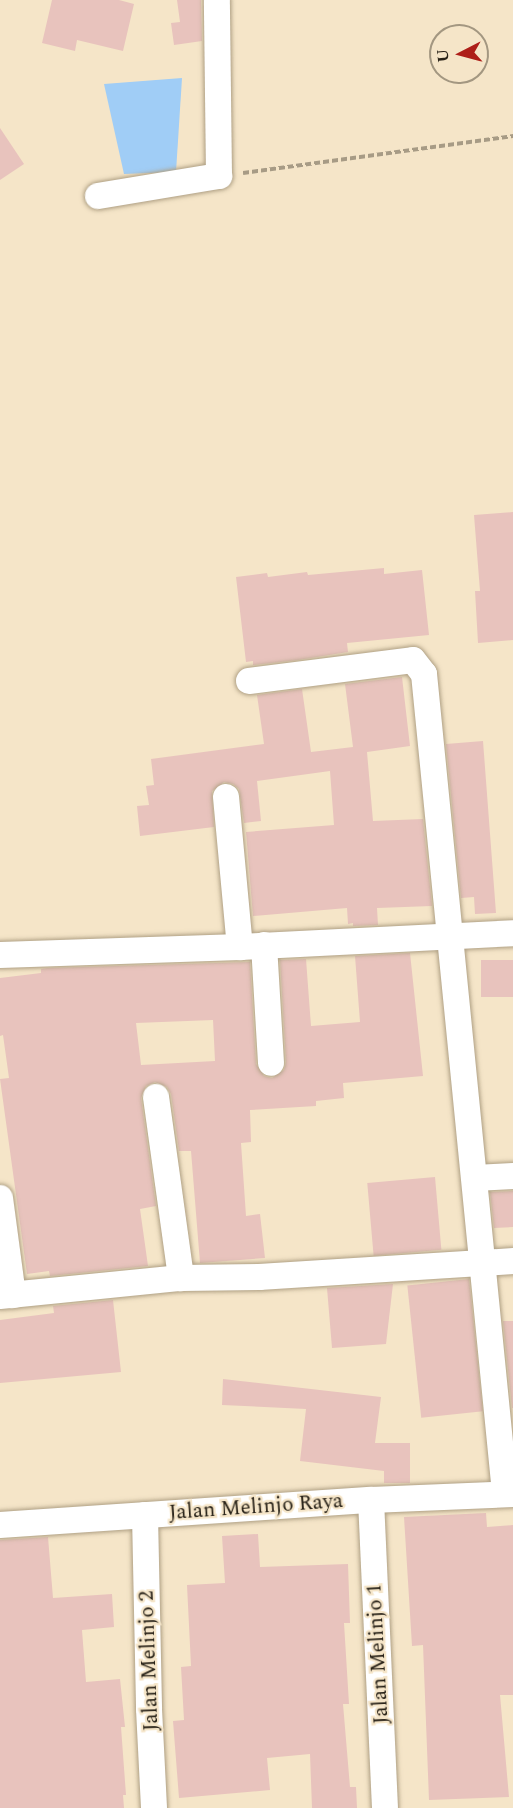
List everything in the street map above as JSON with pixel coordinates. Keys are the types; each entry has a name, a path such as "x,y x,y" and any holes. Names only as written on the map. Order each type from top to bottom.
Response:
{"street":[{"path":"98,196 219,176 217,0"},
{"path":"249,681 412,660 419,665 424,674 509,1493"},
{"path":"226,797 271,1063"},
{"path":"0,955 252,946 451,934 513,933"},
{"path":"156,1097 181,1278"},
{"path":"475,1178 513,1176"},
{"path":"0,1198 6,1295 181,1278 259,1277 513,1261"},
{"name":"Jalan Melinjo Raya","path":"0,1526 371,1500 509,1493"},
{"name":"Jalan Melinjo 1","path":"371,1500 385,1808"},
{"name":"Jalan Melinjo 2","path":"145,1515 149,1709 154,1808"}],"path":[{"path":"219,176 513,136"}],"water":[{"path":"182,78 176,172 124,174 104,84"}],"building":[{"path":"52,0 119,0 134,4 123,51 77,40 75,51 42,43"},
{"path":"177,0 201,0 202,41 174,45 171,23 180,22"},
{"path":"0,128 24,164 0,180"},
{"path":"513,512 513,640 478,643 475,591 480,591 474,515"},
{"path":"384,568 384,574 422,570 429,635 347,643 348,652 298,660 253,665 253,661 246,662 236,577 267,573 268,577 307,572 308,575"},
{"path":"402,677 410,746 367,752 373,821 423,819 432,906 377,908 378,925 353,926 353,923 348,924 347,908 253,916 246,832 334,825 330,771 257,781 261,821 244,823 239,789 233,784 224,782 212,791 214,827 140,836 137,806 149,805 146,786 154,785 151,759 264,744 257,695 302,689 311,752 353,747 345,684"},
{"path":"483,741 496,913 475,914 474,897 461,898 446,744"},
{"path":"410,953 423,1076 343,1083 344,1098 316,1101 316,1106 250,1110 251,1142 241,1143 246,1216 260,1214 265,1258 200,1263 191,1151 179,1151 171,1094 167,1087 155,1082 146,1086 141,1098 156,1206 140,1209 148,1266 50,1276 49,1271 27,1274 0,1079 9,1078 3,1035 0,1036 0,978 41,973 41,969 48,968 250,962 256,1064 264,1076 272,1078 284,1070 286,1062 280,960 306,959 311,1026 360,1022 355,956","holes":["213,1020 215,1061 141,1065 136,1023"]},
{"path":"481,960 513,960 513,997 481,997"},
{"path":"435,1177 441,1250 374,1256 367,1183"},
{"path":"513,1191 513,1227 494,1228 490,1192"},
{"path":"469,1279 483,1411 421,1418 407,1285"},
{"path":"393,1284 386,1344 332,1348 327,1288"},
{"path":"113,1300 121,1372 0,1383 0,1320 54,1313 53,1306"},
{"path":"503,1321 513,1321 513,1408 512,1408"},
{"path":"223,1379 381,1397 375,1443 410,1443 410,1483 384,1483 384,1471 300,1461 306,1409 222,1405"},
{"path":"486,1513 487,1527 513,1525 513,1695 500,1695 509,1797 429,1800 423,1645 412,1646 404,1517"},
{"path":"258,1534 260,1567 348,1564 350,1623 344,1623 349,1704 343,1704 350,1787 356,1787 357,1808 312,1808 310,1754 267,1758 270,1790 179,1798 173,1721 184,1720 181,1667 191,1666 187,1585 225,1583 222,1536"},
{"path":"48,1537 53,1598 112,1594 114,1627 82,1630 86,1682 120,1679 125,1727 121,1727 126,1795 123,1795 124,1808 0,1808 0,1540"}]}
